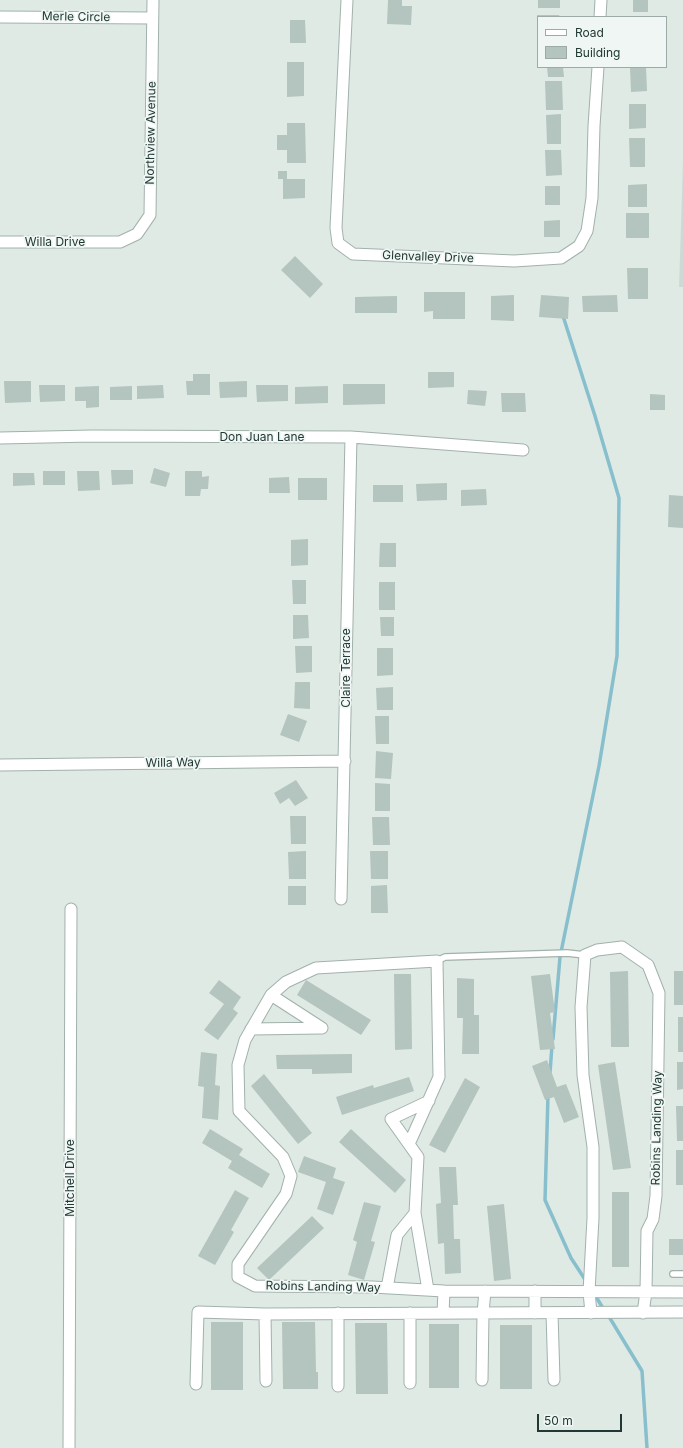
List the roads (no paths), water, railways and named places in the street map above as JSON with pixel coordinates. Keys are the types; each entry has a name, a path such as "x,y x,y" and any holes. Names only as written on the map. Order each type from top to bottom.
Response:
{"street":[{"name":"Northview Avenue","path":"110,242 120,242 137,234 150,215 153,0"},
{"name":"Glenvalley Drive","path":"347,0 336,228 338,243 353,254 514,260 561,258 579,246 588,231 592,198 594,126 598,68"},
{"path":"600,16 601,0"},
{"name":"Merle Circle","path":"0,17 152,18"},
{"name":"Willa Drive","path":"0,242 110,242"},
{"name":"Don Juan Lane","path":"0,438 92,436 351,437 523,450"},
{"name":"Claire Terrace","path":"341,899 351,437"},
{"name":"Willa Way","path":"0,765 345,761"},
{"name":"Mitchell Drive","path":"69,1448 71,909"},
{"name":"Robins Landing Way","path":"586,955 597,950 622,947 648,965 659,993 656,1196 654,1218 647,1231 646,1292 643,1313"},
{"path":"586,955 581,1007 583,1075 593,1147 593,1218 589,1292 591,1313"},
{"path":"409,1144 439,1077 437,961"},
{"name":"Robins Landing Way","path":"437,961 316,968 286,982 271,995 245,1040 238,1065 239,1111 284,1157 291,1176 286,1194 238,1264 238,1277 255,1286 387,1288 444,1291 683,1292"},
{"path":"251,1029 322,1028 271,995"},
{"path":"428,1290 415,1213 418,1157 392,1119 429,1101"},
{"path":"387,1288 397,1235 415,1213"},
{"path":"444,1291 444,1313"},
{"path":"482,1380 483,1313 485,1291"},
{"path":"535,1291 535,1313"},
{"path":"196,1384 198,1312 265,1314 683,1312"},
{"path":"338,1313 338,1386"},
{"path":"410,1313 410,1383"},
{"path":"552,1313 554,1380"},
{"path":"265,1314 266,1381"}],"lane":[{"path":"437,961 445,957 567,953 586,955"},
{"path":"673,1274 683,1274"}],"waterway":[{"path":"553,1039 560,957 599,766 617,656 619,498 563,316"},
{"path":"550,1073 552,1045"},
{"path":"548,1095 545,1200 571,1258 586,1281"},
{"path":"595,1295 604,1310"},
{"path":"608,1315 642,1371 647,1448"}]}
